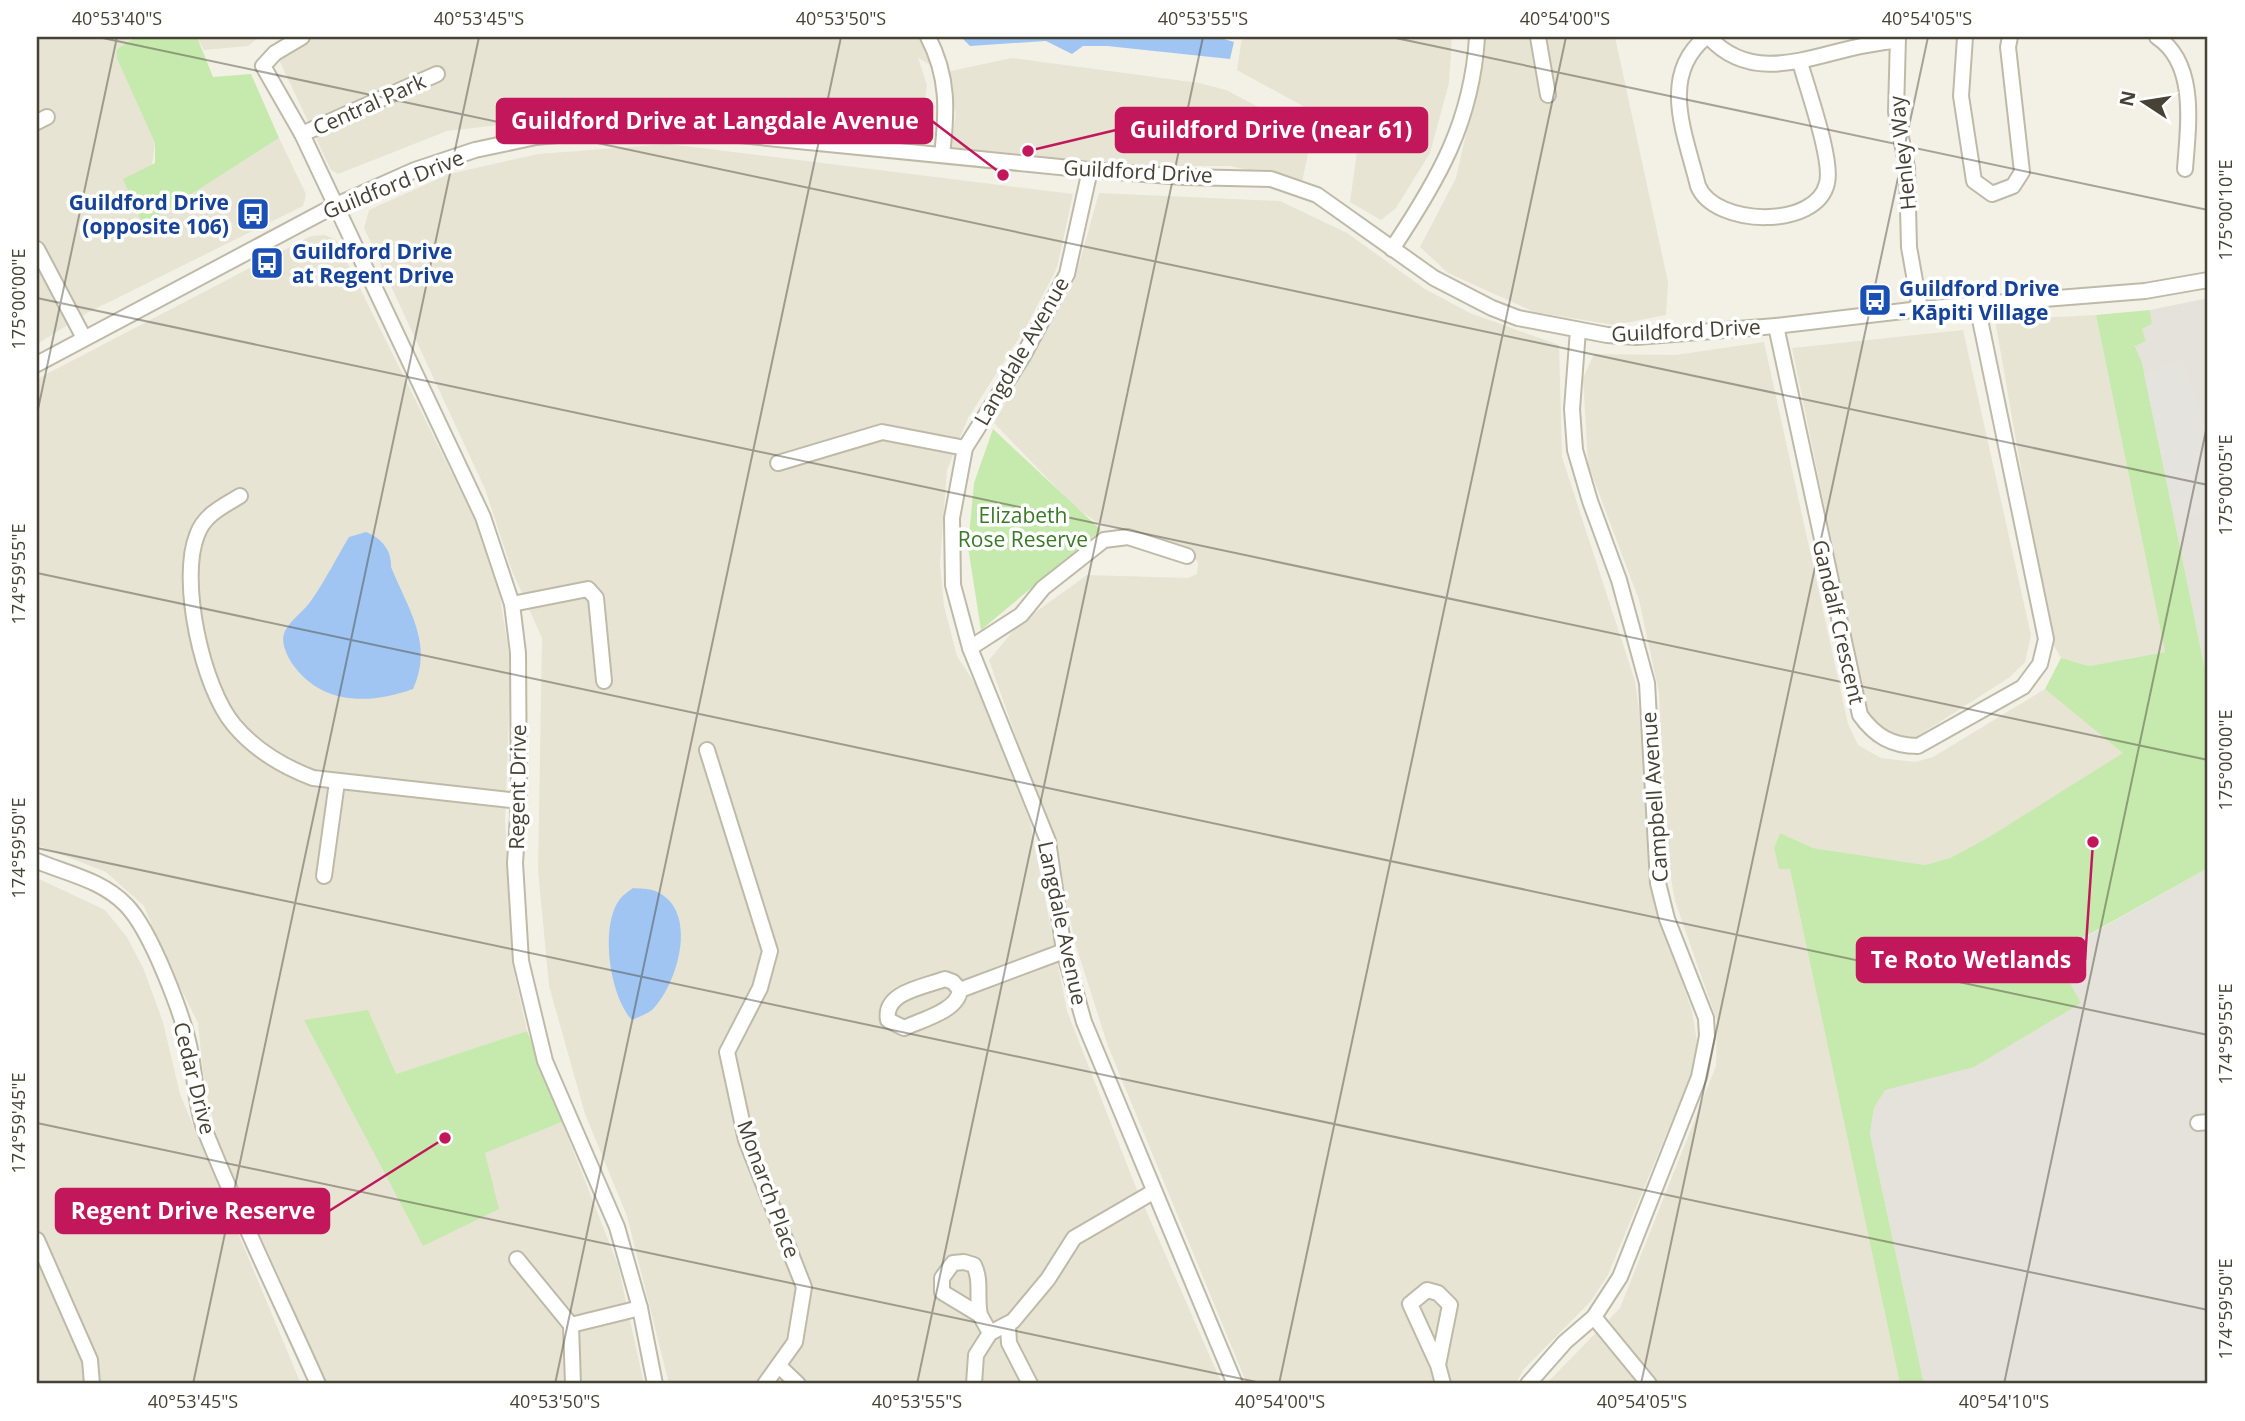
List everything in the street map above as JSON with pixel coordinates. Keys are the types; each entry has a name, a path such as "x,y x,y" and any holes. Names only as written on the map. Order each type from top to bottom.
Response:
{"street":[{"name":"Central Park","path":"302,37 275,53 264,66 302,134 334,206"},
{"path":"928,37 942,74 948,104 942,155"},
{"path":"1392,249 1438,178 1454,143 1473,85 1478,37"},
{"path":"1538,37 1548,95"},
{"path":"1800,62 1826,162 1828,181 1824,194 1816,204 1791,213 1765,216 1725,213 1703,199 1677,97 1681,71 1689,54 1708,37 1736,59 1761,64 1800,62 1898,38"},
{"path":"1965,37 1961,96 1974,181 1992,194 2013,186 2022,172 2008,47 2010,37"},
{"path":"2157,37 2167,43 2185,76 2189,124 2185,169"},
{"name":"Henley Way","path":"1898,38 1896,112 1907,168 1909,247 1920,309"},
{"name":"Central Park","path":"302,134 437,74"},
{"name":"Guildford Drive","path":"37,364 334,206 415,170 475,150 536,137 612,130 688,130 1090,170 1184,177 1271,179 1317,195 1434,278 1492,308 1518,318 1578,330 1636,337 2145,290 2208,280"},
{"name":"Langdale Avenue","path":"1090,170 1067,274 1023,356 965,448 952,518 953,585 970,648 1048,841 1064,951 1098,1061 1235,1384"},
{"name":"Regent Drive","path":"334,206 483,517 512,604 518,653 519,800 514,863 522,961 545,1061 617,1227 640,1308 655,1384"},
{"path":"37,249 84,338"},
{"name":"Gandalf Crescent","path":"1776,326 1860,715 1878,736 1904,746 1918,746 2023,687 2040,664 2045,646 1977,305"},
{"name":"Campbell Avenue","path":"1528,1384 1565,1342 1594,1317 1620,1277 1699,1077 1707,1036 1706,1018 1667,919 1658,883 1647,683 1619,580 1575,450 1572,409 1578,330"},
{"name":"Langdale Avenue","path":"778,463 882,432 965,448"},
{"path":"240,496 213,512 197,533 189,566 201,656 216,697 234,724 262,751 295,771 337,782 519,800"},
{"path":"970,648 1021,615 1043,588 1104,540 1116,536 1128,537 1187,556"},
{"path":"512,604 588,589 596,598 604,681"},
{"name":"Monarch Place","path":"707,750 770,951 760,988 727,1052 746,1140 804,1287 795,1342 780,1367 765,1384"},
{"path":"324,876 337,782"},
{"name":"Cedar Drive","path":"37,861 89,878 112,894 127,905 146,937 169,987 191,1051 203,1124 318,1384"},
{"path":"960,990 1064,951"},
{"path":"945,979 953,982 960,990 959,998 953,1005 904,1028 888,1020 890,1002 900,996 945,979"},
{"path":"974,1384 976,1355 990,1333 1008,1326 1048,1279 1074,1238 1153,1192"},
{"path":"37,1240 90,1360 92,1384"},
{"path":"517,1259 571,1325 573,1384"},
{"path":"1438,1365 1450,1305 1438,1293 1427,1290 1410,1304 1438,1365 1443,1384"},
{"path":"571,1325 640,1308"},
{"path":"980,1315 990,1333"},
{"path":"1594,1317 1649,1384"},
{"path":"1008,1326 1009,1343 1030,1384"},
{"path":"780,1367 798,1384"}],"shaded area":[{"path":"37,37 136,37 117,49 117,59 155,143 144,224 279,138 306,194 303,206 89,312 37,344"},
{"path":"197,37 260,37 248,46 204,50"},
{"path":"299,37 931,37 946,72 1012,58 1199,83 1226,90 1312,135 1302,182 1230,166 1091,166 950,153 956,113 946,73 918,58 927,85 920,138 701,118 587,115 447,131 338,174 331,170 279,60 280,54"},
{"path":"1242,37 1452,37 1449,83 1430,153 1396,208 1381,220 1350,202 1359,137 1237,70"},
{"path":"1483,37 1615,37 1668,282 1666,315 1614,325 1534,312 1448,273 1420,247 1456,178 1483,59"},
{"path":"668,144 1073,194 1057,268 1026,327 968,418 947,470 940,564 944,606 957,656 979,690 1030,821 1067,1011 1135,1185 1222,1384 669,1384 627,1216 585,1114 549,986 538,870 542,638 512,571 485,489 364,228 369,210 449,174 538,154"},
{"path":"1099,193 1280,201 1347,233 1425,289 1470,313 1559,345 1562,457 1635,681 1644,746 1650,886 1692,1011 1697,1042 1695,1064 1608,1275 1591,1301 1523,1370 1516,1384 1247,1384 1108,1046 1076,946 1053,843 989,660 1019,624 1087,575 1188,578 1197,574 1198,563 1189,549 1095,521 1075,507 994,423 1074,282"},
{"path":"325,235 336,240 478,526 498,584 511,667 505,821 513,967 527,1031 396,1074 305,1020 485,1153 562,1122 618,1265 644,1384 327,1384 218,1141 204,1082 198,1023 164,955 144,906 106,872 37,845 37,379 311,236"},
{"path":"2208,298 2208,684 2142,362 2135,345 2146,341 2142,329 2152,324 2150,310"},
{"path":"2096,315 2165,652 2089,666 2061,658 2051,641 1995,320"},
{"path":"1963,330 2031,635 2025,662 2010,677 1910,741 1896,740 1868,718 1792,348"},
{"path":"1764,342 1848,724 1858,745 1881,758 1915,762 1933,757 2045,689 2124,753 1989,837 1950,858 1925,865 1813,848 1780,833 1774,848 1779,868 1790,868 1900,1384 1546,1384 1620,1308 1716,1066 1717,1021 1675,901 1667,856 1659,693 1639,600 1588,464 1583,378 1594,354 1676,355"},
{"path":"2181,359 2208,429 2208,511 2175,522 2144,374"},
{"path":"2208,868 2208,1384 1924,1384 1870,1134 1874,1108 1884,1090 2081,1003 2054,955"},
{"path":"37,878 105,910 127,937 144,970 163,1022 180,1094 301,1384 37,1384"}],"green space":[{"path":"136,37 197,37 213,77 251,74 279,138 143,225 123,179 155,163 155,143 117,59 117,49"},
{"path":"2150,310 2152,324 2142,329 2146,341 2135,346 2142,362 2208,684 2208,868 2054,954 2081,1003 1974,1067 1885,1090 1874,1108 1870,1134 1924,1384 1900,1384 1790,869 1779,869 1774,848 1780,833 1813,848 1925,865 1950,858 1989,837 2123,753 2045,689 2061,658 2089,666 2165,652 2096,315"},
{"name":"Elizabeth Rose Reserve","path":"993,429 1101,530 981,630 968,547 974,483"},
{"path":"368,1010 396,1074 527,1031 562,1122 485,1153 499,1209 423,1246 304,1020"}],"water":[{"path":"961,37 1217,37 1234,42 1230,59 1107,46 1083,46 1072,54 1046,41 970,46"},
{"path":"366,532 381,541 387,550 391,567 416,627 421,657 413,689 379,698 346,698 316,687 303,676 291,662 283,639 285,631 318,591 349,537"},
{"path":"633,888 655,891 669,900 677,914 681,930 680,948 670,983 652,1010 632,1020 624,1009 613,979 609,943 614,911 621,898"}],"place":[{"name":"Guildford Drive (near 61)","path":"1028,151"},
{"name":"Guildford Drive at Langdale Avenue","path":"1003,175"},
{"name":"Guildford Drive (opposite 106)","path":"253,214"},
{"name":"Guildford Drive at Regent Drive","path":"267,263"},
{"name":"Guildford Drive - Kāpiti Village","path":"1875,300"},
{"name":"Te Roto Wetlands","path":"2093,842"},
{"name":"Regent Drive Reserve","path":"445,1138"}]}
